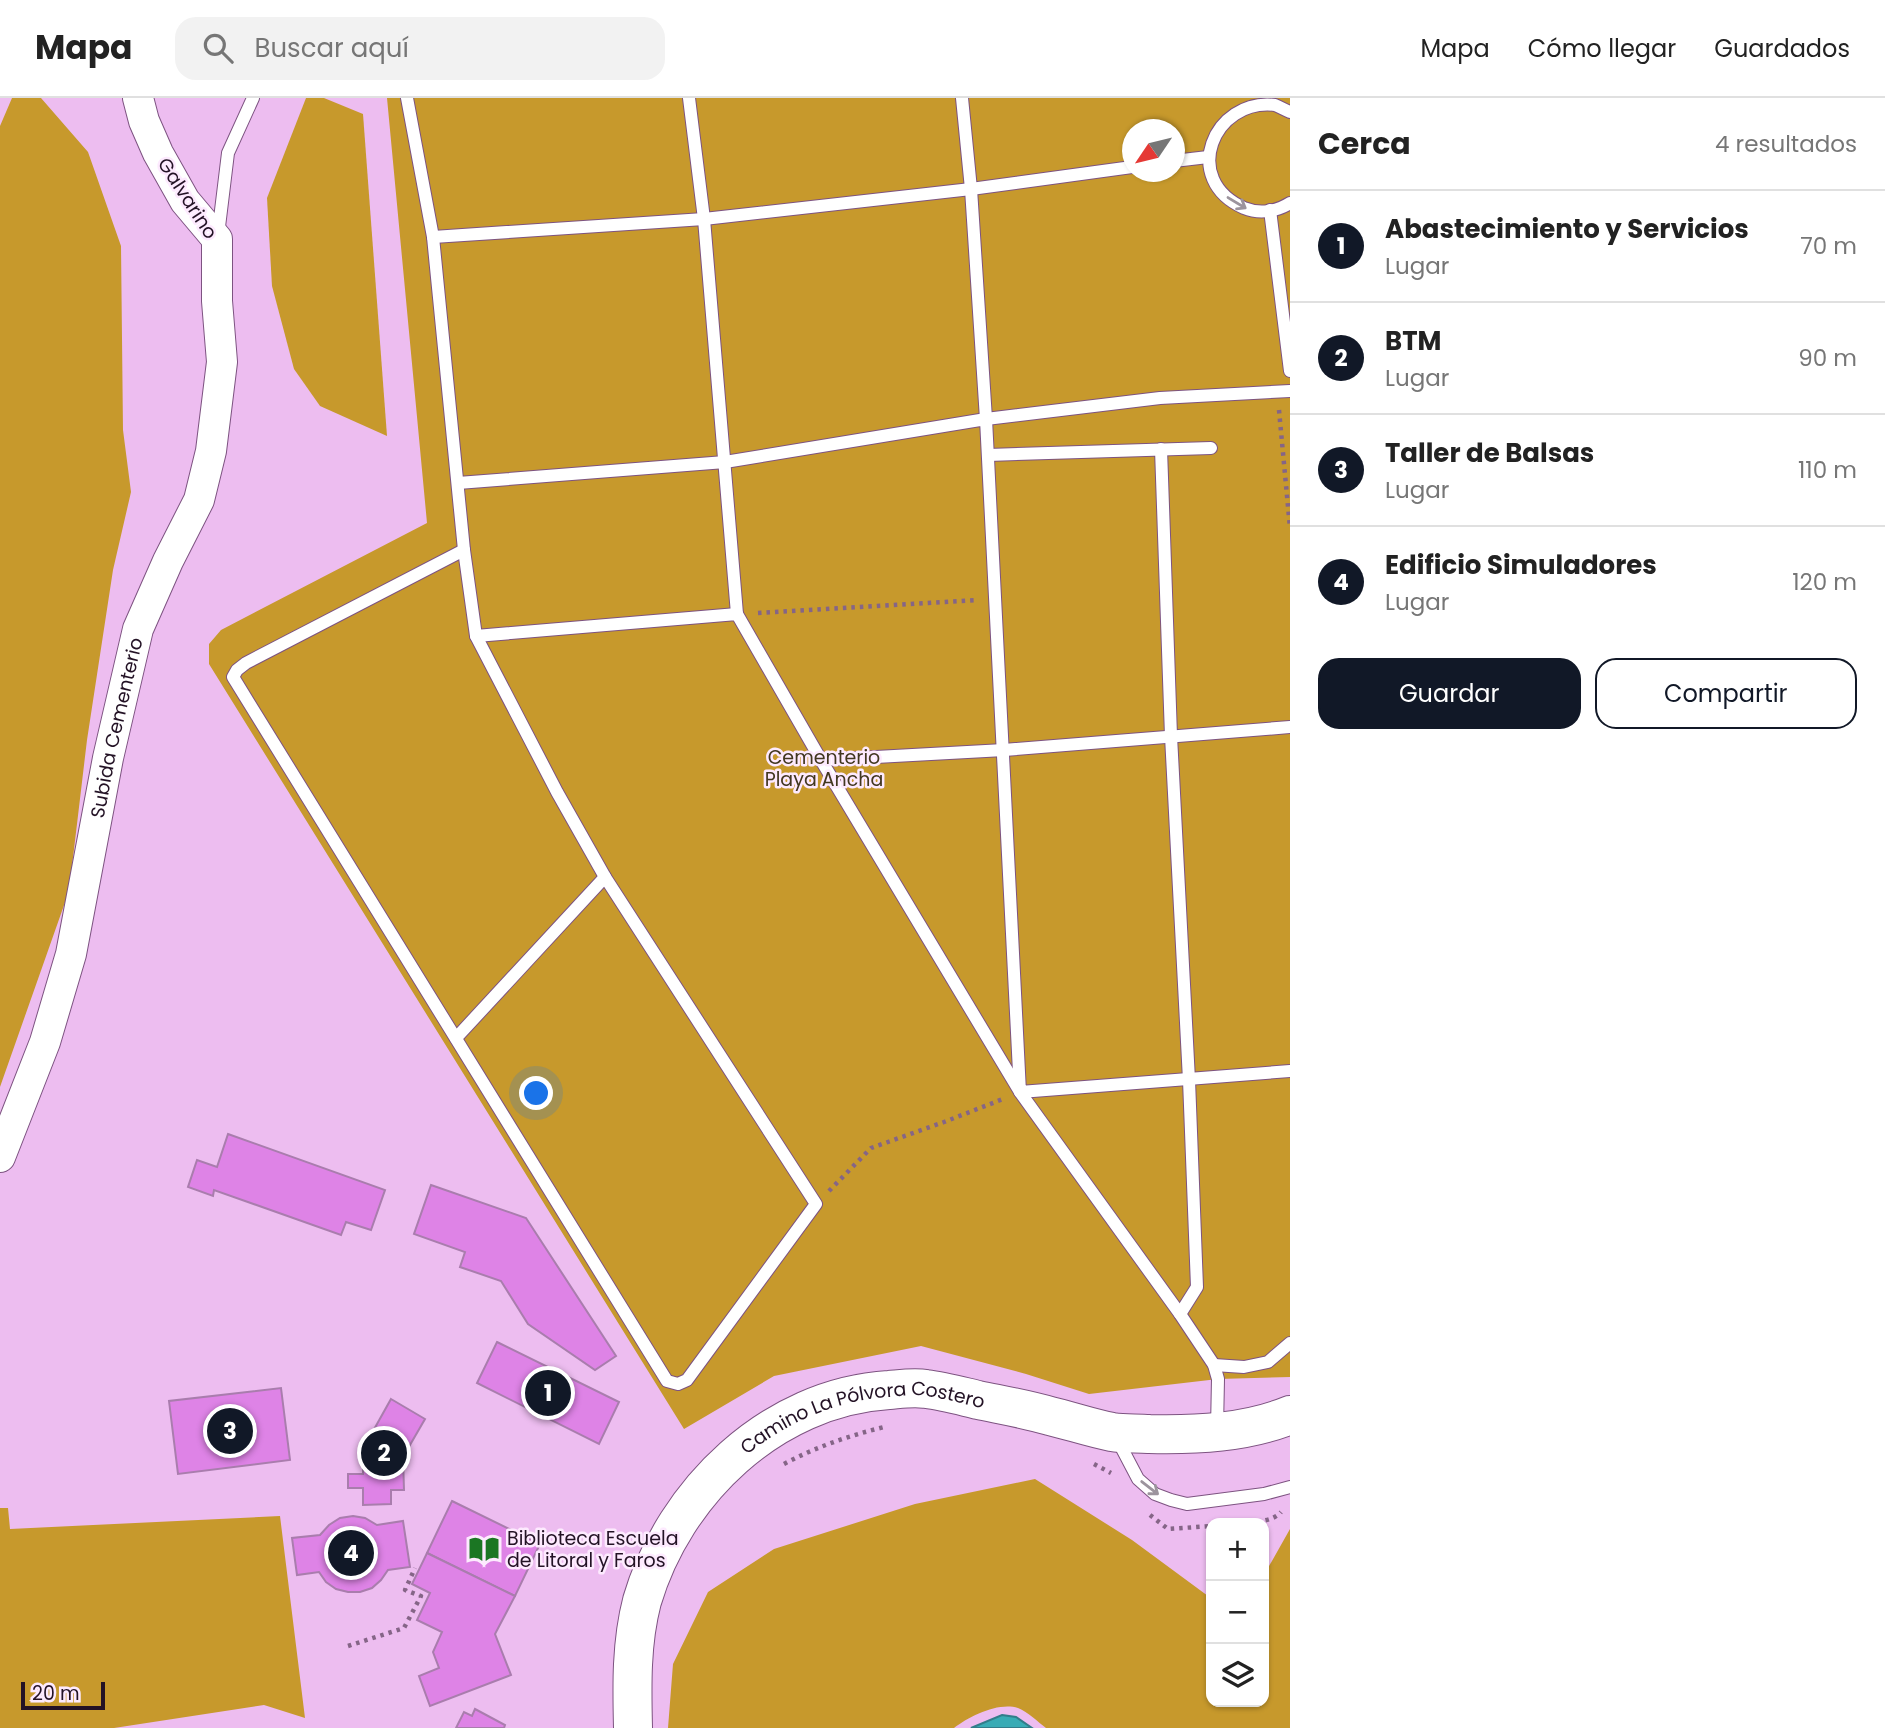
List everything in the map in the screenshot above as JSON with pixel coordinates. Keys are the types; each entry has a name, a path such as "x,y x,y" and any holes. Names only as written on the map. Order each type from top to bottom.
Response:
{"main road":[{"name":"Camino La Pólvora Costero","path":"633,1728 632,1672 635,1637 645,1592 667,1539 708,1482 733,1458 757,1438 812,1408 871,1391 923,1388 1113,1432 1183,1435 1217,1432 1270,1423 1290,1415"}],"street":[{"name":"Galvarino","path":"138,98 144,121 185,201 217,239 217,301"},
{"name":"Subida Cementerio","path":"0,1157 45,1042 71,954 108,758 138,629 199,500 211,451 222,362 217,301"}],"lane":[{"path":"217,239 228,153 253,98"},
{"path":"407,98 433,237 464,550 477,636 557,792 605,877 816,1204 687,1380 678,1384 667,1381 233,677 246,663 464,550"},
{"path":"689,98 704,219 737,614 1020,1092 1214,1365 1218,1379 1217,1432"},
{"path":"962,98 971,189 986,419 1020,1092"},
{"path":"1290,112 1260,101 1237,110 1223,121 1212,138 1208,157 1211,174 1220,191 1234,203 1251,211 1263,212 1282,208 1290,203"},
{"path":"1185,160 1208,157"},
{"path":"433,237 704,219 971,189 1122,168"},
{"path":"1270,210 1290,371"},
{"path":"458,483 725,462 986,419 1160,398 1283,392"},
{"path":"988,454 1211,448"},
{"path":"1161,449 1171,736 1197,1287 1180,1314"},
{"path":"477,636 737,614"},
{"path":"821,760 1004,750 1290,727"},
{"path":"456,1038 605,877"},
{"path":"1020,1092 1290,1071"},
{"path":"1214,1365 1244,1367 1268,1362 1290,1343"},
{"path":"1113,1432 1138,1479 1155,1494 1171,1500 1187,1504 1198,1503 1264,1494 1290,1487"}],"path":[{"path":"1283,392 1290,528"},
{"path":"737,614 995,599"},
{"path":"816,1204 871,1148 1020,1092"},
{"path":"779,1466 812,1449 848,1436 895,1425"},
{"path":"1087,1461 1112,1473 1118,1481"},
{"path":"1148,1514 1168,1529 1206,1525"},
{"path":"348,1646 404,1628 421,1596 405,1590 415,1568"}],"green space":[{"path":"12,98 41,98 88,152 121,246 123,430 131,492 113,570 87,740 69,891 0,1087 0,126"},
{"path":"306,98 324,98 363,114 387,436 320,406 294,369 272,286 267,198"},
{"name":"Cementerio Playa Ancha","path":"387,98 1290,98 1290,1377 1218,1379 1089,1394 921,1346 774,1376 684,1429 209,664 209,644 221,630 427,523"},
{"path":"1035,1479 1132,1540 1206,1595 1206,1707 1269,1707 1269,1566 1290,1529 1290,1728 1046,1728 1018,1708 1002,1707 985,1711 954,1728 668,1728 673,1664 708,1592 774,1549 915,1504"},
{"path":"0,1508 8,1508 10,1529 280,1516 305,1718 264,1705 114,1728 0,1728"}],"shaded area":[{"path":"1002,1715 1016,1717 1032,1728 971,1728"}],"building":[{"path":"228,1134 385,1190 371,1230 346,1222 341,1235 214,1190 213,1196 188,1187 197,1160 217,1167"},
{"path":"431,1185 526,1218 616,1356 595,1370 528,1324 501,1281 460,1267 465,1252 414,1234"},
{"path":"497,1342 619,1402 599,1444 477,1383"},
{"path":"281,1388 290,1460 178,1474 169,1401"},
{"path":"391,1399 425,1419 403,1457 404,1490 391,1490 391,1504 363,1505 363,1488 348,1488 348,1474 363,1474 363,1449"},
{"name":"Biblioteca Escuela de Litoral y Faros","path":"452,1501 540,1544 515,1596 427,1553"},
{"path":"340,1518 365,1518 377,1525 403,1521 410,1567 388,1570 372,1588 360,1592 336,1589 326,1582 319,1572 297,1575 292,1538 320,1535"},
{"path":"427,1553 515,1596 495,1634 511,1675 430,1706 419,1676 439,1668 433,1652 442,1632 417,1620 430,1593 412,1584"},
{"path":"475,1709 505,1725 504,1728 456,1728 464,1712 472,1716"}],"place":[{"name":"Abastecimiento y Servicios","path":"548,1393"},
{"name":"Taller de Balsas","path":"230,1431"},
{"name":"BTM","path":"384,1453"},
{"name":"Biblioteca Escuela de Litoral y Faros","path":"484,1549"},
{"name":"Edificio Simuladores","path":"351,1553"}]}
